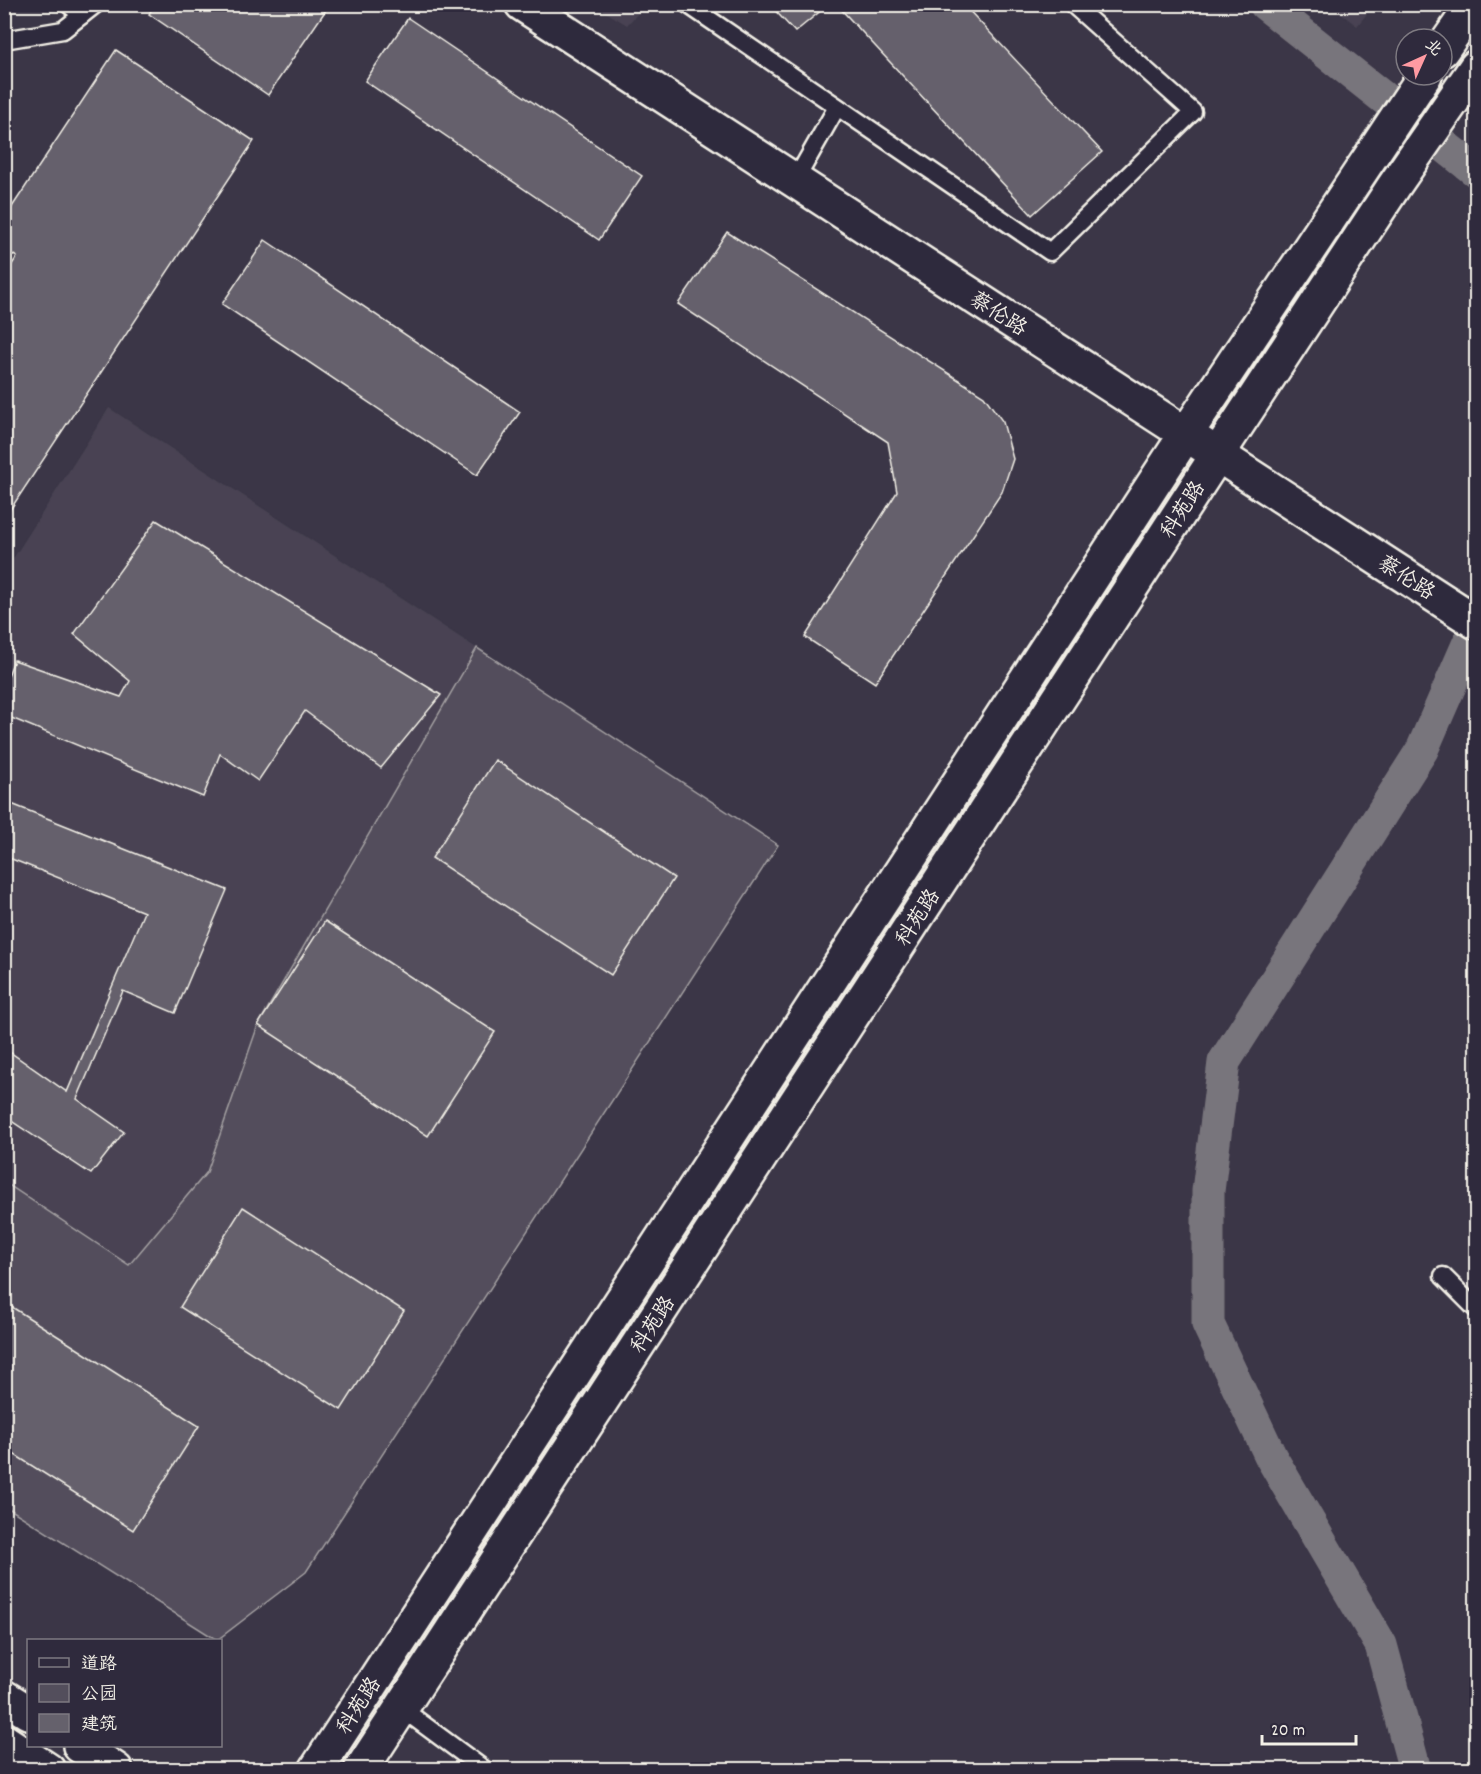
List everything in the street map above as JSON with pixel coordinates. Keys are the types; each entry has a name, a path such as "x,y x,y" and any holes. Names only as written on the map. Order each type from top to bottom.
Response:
{"street":[{"name":"蔡伦路","path":"522,4 1476,622"},
{"path":"1454,33 1474,4"},
{"name":"科苑路","path":"361,1770 1218,454 1394,186 1476,67"},
{"name":"科苑路","path":"316,1770 1186,434 1417,87"},
{"path":"4,1697 27,1711"},
{"path":"4,1742 48,1770"},
{"path":"82,1747 116,1770"}],"lane":[{"path":"69,4 82,15"},
{"path":"4,40 63,30 96,4"},
{"path":"687,4 1050,252 1193,112 1072,4"},
{"path":"795,181 837,107"},
{"path":"1443,1276 1476,1309"},
{"path":"401,1708 485,1770"}],"shaded area":[{"path":"594,5 646,5 627,25"},
{"path":"1330,5 1374,5 1357,26"},
{"path":"109,408 778,845 306,1572 218,1639 5,1506 4,573"}],"green space":[{"path":"477,648 778,845 306,1572 215,1639 5,1506 4,1182 129,1265 207,1172 258,1025"}],"building":[{"path":"155,4 330,4 268,95 149,14"},
{"path":"769,4 829,4 795,32"},
{"path":"836,4 963,4 1102,152 1032,215"},
{"path":"408,18 642,176 599,240 365,81"},
{"path":"116,50 254,141 4,519 4,276 17,257 4,249 4,219"},
{"path":"727,232 984,396 1003,422 1013,459 1002,492 875,683 805,637 897,492 888,442 678,304"},
{"path":"265,240 520,412 477,475 222,304"},
{"path":"156,520 441,695 381,768 305,711 258,781 220,754 203,797 4,715 4,686 14,660 121,697 130,681 74,634"},
{"path":"495,760 674,878 611,975 432,858"},
{"path":"4,801 227,890 175,1013 123,991 77,1099 124,1132 91,1174 4,1116 4,1048 67,1092 144,912 4,856"},
{"path":"325,921 495,1032 428,1136 258,1025"},
{"path":"243,1207 404,1311 341,1410 180,1307"},
{"path":"4,1302 199,1426 133,1530 4,1448"}],"waterway":[{"path":"1265,4 1476,171"},
{"path":"1415,1770 1381,1645 1271,1457 1208,1324 1208,1191 1224,1062 1422,750 1476,626"}]}
